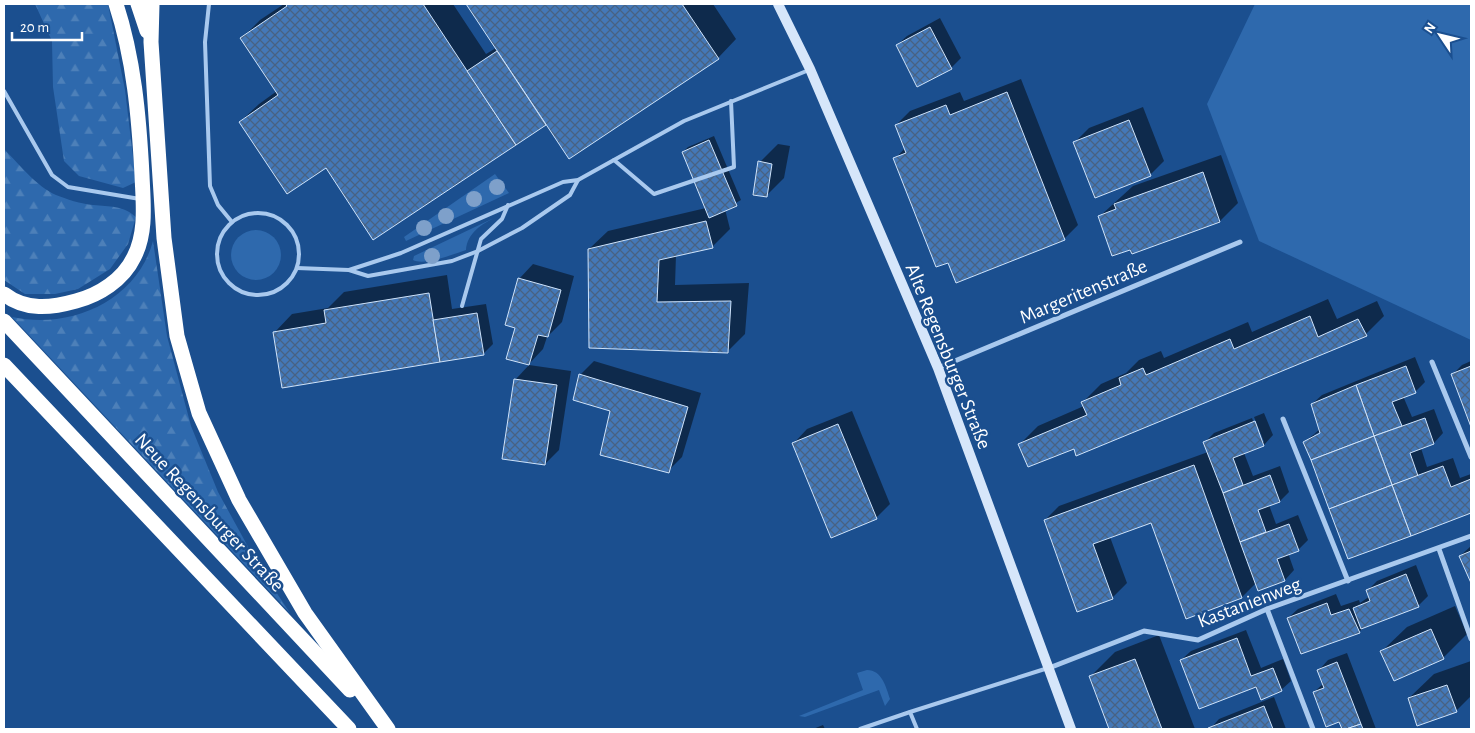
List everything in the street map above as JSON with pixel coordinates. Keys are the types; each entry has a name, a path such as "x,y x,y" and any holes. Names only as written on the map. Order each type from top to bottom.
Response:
{"highway":[{"path":"4,294 14,302 46,308 89,298 120,278 135,257 143,225 139,118 126,34 116,4"},
{"path":"138,4 151,42"},
{"path":"152,4 151,42 164,238 177,336 199,413 239,500 305,613 388,729"},
{"name":"Neue Regensburger Straße","path":"4,321 388,729"},
{"path":"4,365 348,729"}],"street":[{"name":"Alte Regensburger Straße","path":"778,4 810,69 938,368 1071,729"},
{"name":"Margeritenstraße","path":"938,368 1240,242"},
{"path":"1432,362 1471,457"},
{"path":"1284,419 1348,581"},
{"name":"Kastanienweg","path":"1048,668 1144,631 1198,640 1267,609 1471,536"},
{"path":"1439,549 1471,640"},
{"path":"1267,609 1313,729"}],"lane":[{"path":"209,4 204,42 210,186 218,205 232,222"},
{"path":"349,270 401,253 563,182 578,180 684,121 810,69"},
{"path":"4,91 52,175 68,187 142,199"},
{"path":"614,160 654,194 734,167 731,101"},
{"path":"297,268 349,270 368,276 452,261 522,228 570,195 578,180"},
{"path":"462,306 481,239 502,219 508,205"},
{"path":"258,213 271,215 284,222 295,236 298,246 297,268 291,279 282,288 271,294 258,296 245,294 234,288 222,274 217,256 218,243 223,232 232,222 244,216 258,213"},
{"path":"860,729 1048,668"},
{"path":"910,712 917,729"}],"green space":[{"path":"35,4 108,4 125,90 136,182 123,188 79,176 64,161 53,87 52,41"},
{"path":"1255,4 1471,4 1471,340 1259,241 1207,104"},
{"path":"4,149 35,180 56,195 84,204 121,208 136,217 128,244 110,269 78,289 55,294 25,294 4,280"},
{"path":"495,174 509,193 406,241 404,237"},
{"path":"496,217 472,234 466,250 431,261 413,260 414,256"},
{"path":"251,230 261,230 274,237 281,250 281,260 274,273 261,280 251,280 242,276 235,269 231,260 231,250 235,241 242,234"},
{"path":"153,241 167,336 191,426 218,492 258,565 290,613 12,317 34,320 56,319 78,314 98,306 117,295 132,280 145,262"},
{"path":"867,670 880,676 885,685 890,699 885,706 879,690 805,717 799,716 863,690 857,673"}],"building":[{"path":"285,4 423,4 516,145 373,240 326,168 287,194 239,122 278,95 240,38 287,6"},
{"path":"466,4 682,4 719,59 569,159"},
{"path":"930,27 952,69 917,87 896,45"},
{"path":"497,51 546,125 516,145 467,71"},
{"path":"1007,92 1065,240 956,283 948,263 936,267 893,158 906,153 895,125 946,105 950,115"},
{"path":"1129,120 1151,176 1095,198 1073,142"},
{"path":"709,140 737,206 709,218 682,152"},
{"path":"758,161 772,164 767,197 753,195"},
{"path":"1203,172 1220,222 1132,254 1130,250 1112,256 1098,216 1116,209 1114,204"},
{"path":"706,221 713,248 659,260 657,302 731,301 728,353 589,348 588,249"},
{"path":"518,278 561,290 548,337 538,335 529,365 506,359 515,328 505,325"},
{"path":"429,293 440,362 282,388 273,332 326,323 324,310"},
{"path":"477,313 484,355 440,362 433,320"},
{"path":"1310,316 1318,337 1358,319 1367,336 1076,456 1074,449 1028,467 1018,444 1087,415 1081,402 1121,385 1119,378 1143,368 1146,375 1230,339 1234,349"},
{"path":"1406,366 1416,393 1392,402 1402,426 1374,436 1356,385"},
{"path":"1471,366 1471,427 1451,374"},
{"path":"579,374 688,407 669,473 600,455 610,411 573,400"},
{"path":"514,379 557,385 545,465 502,459"},
{"path":"1356,385 1374,436 1311,460 1303,442 1320,433 1311,404"},
{"path":"1425,418 1434,444 1410,453 1418,476 1392,485 1374,436"},
{"path":"1255,421 1264,446 1233,458 1243,485 1223,493 1203,442"},
{"path":"838,424 877,519 831,538 792,443"},
{"path":"1374,436 1392,485 1329,509 1311,460"},
{"path":"1194,465 1242,598 1186,619 1151,523 1093,544 1113,599 1077,612 1044,520"},
{"path":"1443,466 1451,487 1471,479 1471,513 1411,536 1392,485"},
{"path":"1270,475 1280,502 1258,510 1266,532 1240,542 1223,493"},
{"path":"1392,485 1411,536 1348,559 1329,509"},
{"path":"1289,524 1299,551 1277,559 1285,581 1258,591 1240,542"},
{"path":"1471,551 1471,583 1459,556"},
{"path":"1406,574 1419,607 1361,629 1353,608 1370,601 1366,590"},
{"path":"1327,603 1331,615 1349,609 1360,633 1301,654 1287,618"},
{"path":"1431,629 1444,659 1394,681 1380,651"},
{"path":"1237,638 1251,676 1273,668 1282,691 1261,700 1256,687 1199,709 1180,660"},
{"path":"1135,659 1162,729 1109,729 1089,676"},
{"path":"1337,662 1361,724 1346,729 1342,729 1339,722 1326,727 1313,692 1324,688 1317,670"},
{"path":"1447,685 1457,712 1417,726 1408,698"},
{"path":"1264,706 1273,729 1208,729 1208,728"},
{"path":"1361,724 1363,729 1346,729"}]}
